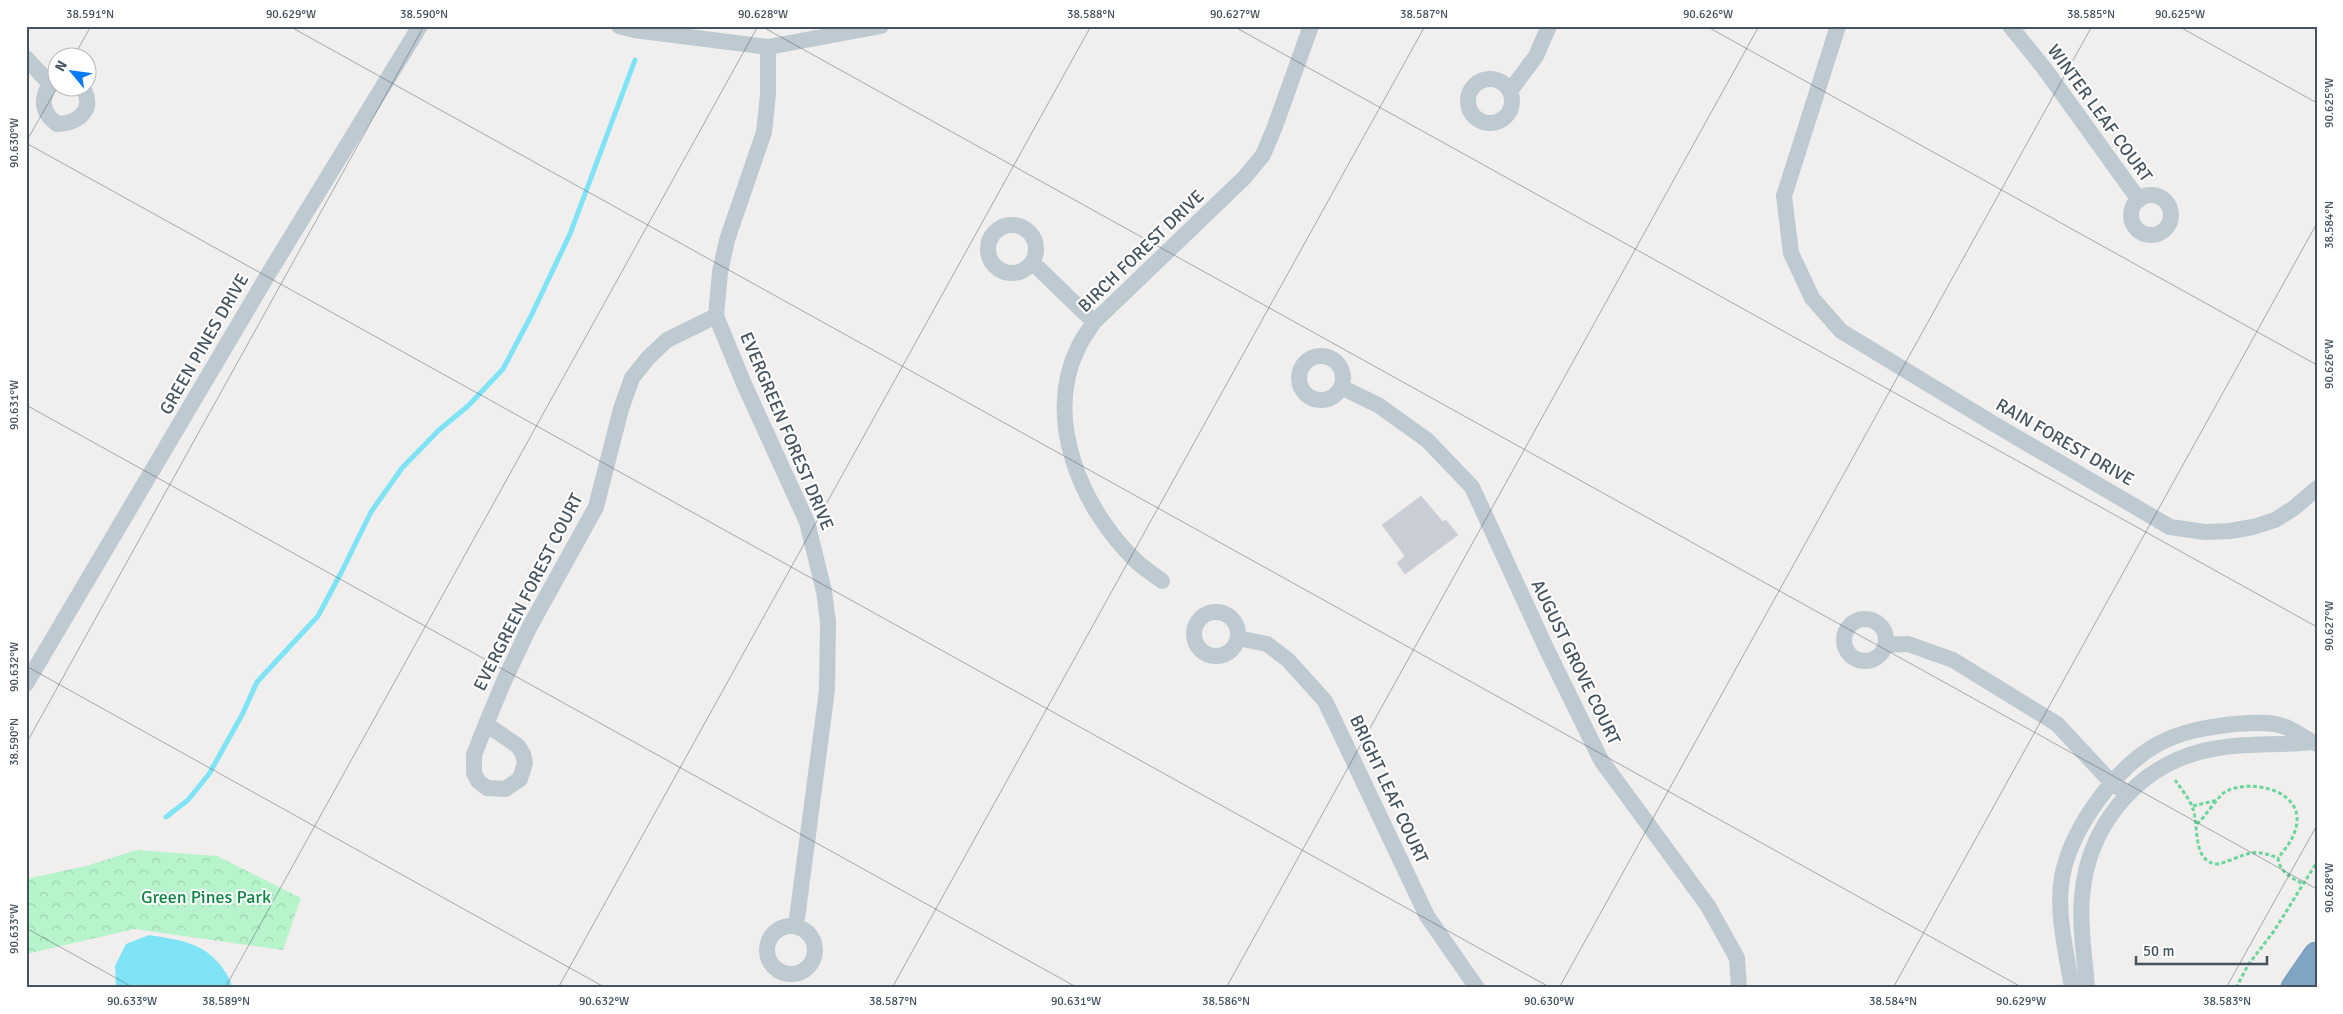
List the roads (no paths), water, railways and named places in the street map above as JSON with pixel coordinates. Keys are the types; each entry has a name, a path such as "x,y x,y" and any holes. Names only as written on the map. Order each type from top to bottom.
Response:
{"highway":[{"path":"2295,988 2317,956"}],"street":[{"name":"GREEN PINES DRIVE","path":"26,684 269,273 420,26"},
{"path":"619,26 634,30 768,47 880,26"},
{"name":"BIRCH FOREST DRIVE","path":"1162,581 1136,561 1113,536 1095,509 1071,452 1064,410 1066,393 1077,349 1094,322 1244,178 1263,155 1310,26"},
{"path":"1510,91 1536,56 1549,26"},
{"name":"RAIN FOREST DRIVE","path":"1838,26 1784,196 1791,253 1812,298 1841,331 2002,429 2170,527 2205,532 2230,532 2253,527 2275,520 2294,508 2317,488"},
{"name":"WINTER LEAF COURT","path":"2010,26 2044,68 2139,200"},
{"name":"EVERGREEN FOREST DRIVE","path":"768,47 768,95 764,132 727,240 720,272 716,316 744,384 807,522 824,591 828,622 827,690 796,926"},
{"path":"26,58 48,78"},
{"path":"48,93 43,101 44,109 50,119 57,124 73,122 81,117 87,103 87,98"},
{"path":"1032,262 1094,322"},
{"name":"EVERGREEN FOREST COURT","path":"486,724 529,628 596,507 621,410 632,378 648,358 667,340 716,316"},
{"name":"AUGUST GROVE COURT","path":"1341,387 1378,405 1427,440 1472,487 1547,650 1601,760 1708,906 1738,958 1740,988"},
{"name":"BRIGHT LEAF COURT","path":"1238,638 1267,644 1288,660 1325,701 1428,916 1477,988"},
{"path":"1885,645 1908,644 1961,664 2057,724 2112,783 2128,793"},
{"path":"2072,988 2059,903 2063,872 2073,842 2094,806 2112,783 2134,762 2158,744 2186,732 2214,726 2252,722 2282,726 2315,743"},
{"path":"2087,988 2082,913 2085,874 2093,850 2111,815 2128,793 2152,772 2179,758 2204,751 2235,745 2262,743 2282,745 2315,743"}],"water":[{"path":"149,935 191,944 209,953 228,976 232,988 116,988 115,966 126,944"}],"waterway":[{"path":"166,817 188,800 209,774 242,715 257,682 318,616 371,512 402,468 439,430 468,406 503,369 531,316 570,234 635,60"}],"park label":[{"name":"Green Pines Park","path":"206,897"}]}
